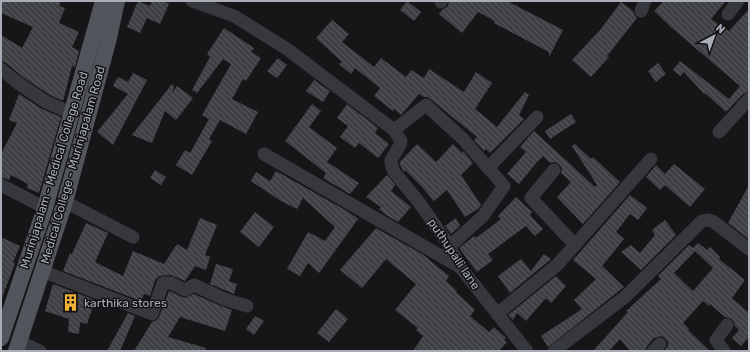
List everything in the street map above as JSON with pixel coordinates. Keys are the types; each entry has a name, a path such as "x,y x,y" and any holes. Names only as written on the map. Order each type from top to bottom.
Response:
{"main road":[{"name":"Murinjapalam - Medical College Road","path":"1,338 45,208 103,1"},
{"name":"Medical College - Murinjapalam Road","path":"17,346 65,202 108,42 117,1"}],"street":[{"path":"192,1 234,16 287,49 394,130 426,105 463,139 504,186 483,216 449,247"},
{"path":"728,14 738,1"},
{"path":"1,69 18,83 46,102 71,113"},
{"path":"719,132 749,99"},
{"path":"488,168 537,117"},
{"name":"puthupalli lane","path":"394,130 400,141 400,145 391,160 392,168 418,201 449,247 460,267 526,351"},
{"path":"264,154 460,267"},
{"path":"497,314 557,265 652,159"},
{"path":"554,170 531,198 575,245"},
{"path":"1,185 45,208"},
{"path":"65,202 133,237"},
{"path":"554,351 625,297 702,221 708,220 714,222 749,249"},
{"path":"42,271 152,314 163,283 171,283 185,290 194,285 224,299 247,306"},
{"path":"724,351 716,340 727,325"},
{"path":"17,346 40,351"}],"building":[{"path":"1,1 61,1 59,6 65,8 59,23 79,32 72,47 79,51 75,67 72,66 63,101 50,95 23,77 6,63 1,61 1,35 22,48 33,27 1,13"},
{"path":"138,1 150,6 152,1 162,1 169,4 160,24 147,18 140,33 127,27"},
{"path":"407,1 421,12 414,21 400,10"},
{"path":"449,1 507,1 563,30 549,57 549,52 494,23 495,21 478,12 462,33 439,14 448,6"},
{"path":"664,1 726,1 711,19 729,31 749,9 749,91 743,94 726,112 705,93 704,94 684,72 680,76 673,70 680,61 729,99 740,86 654,11"},
{"path":"621,2 633,11 637,18 607,56 609,57 591,77 572,60 601,29"},
{"path":"332,20 349,34 342,42 374,67 381,58 406,77 411,70 424,78 429,69 464,92 476,72 492,83 475,109 497,127 525,92 529,95 519,115 524,119 490,153 486,149 484,151 474,140 477,137 428,97 424,97 419,94 401,115 394,109 393,111 374,96 380,88 355,68 351,74 339,64 342,62 316,38"},
{"path":"224,28 254,48 251,52 261,58 246,81 243,79 232,99 258,112 246,134 220,120 209,139 212,141 192,175 176,165 185,150 190,153 209,119 202,115 231,64 223,59 197,93 192,90 210,57 207,54"},
{"path":"278,58 287,65 277,78 267,71"},
{"path":"658,63 666,74 656,82 648,71"},
{"path":"133,73 147,80 113,145 97,132 128,94 113,86 118,77 128,82"},
{"path":"314,80 330,91 323,102 306,91"},
{"path":"172,84 174,86 172,93 177,86 193,98 176,120 165,111 152,143 132,135"},
{"path":"19,94 42,109 61,117 39,193 27,188 28,184 11,175 9,180 1,177 1,154 17,123 9,120"},
{"path":"312,104 321,111 309,127 337,148 327,162 359,183 350,194 323,178 326,173 285,141"},
{"path":"347,104 378,128 375,133 389,144 378,158 359,143 355,148 340,137 348,126 337,118"},
{"path":"571,114 576,122 550,139 545,131"},
{"path":"534,131 595,187 597,185 572,146 575,144 591,159 593,157 620,182 583,224 557,197 571,182 561,173 562,168 559,164 555,162 550,163 543,156 519,184 507,174 526,152 520,147"},
{"path":"417,144 436,162 453,144 462,153 463,151 473,163 461,175 481,205 478,209 465,217 447,190 434,201 405,170 404,172 399,163"},
{"path":"674,164 705,189 690,207 665,185 660,190 646,177 656,165 665,174"},
{"path":"155,170 166,177 161,185 150,178"},
{"path":"276,171 347,211 358,219 319,273 308,263 300,276 287,269 308,232 325,241 335,227 303,198 297,209 281,201 251,181 256,172 270,181"},
{"path":"387,175 395,185 391,191 411,207 398,222 386,215 379,209 381,207 366,197"},
{"path":"749,185 749,239 728,223"},
{"path":"630,195 647,208 638,220 630,214 616,232 624,239 602,266 624,287 548,347 541,336 582,309 574,300 596,279 573,260"},
{"path":"516,197 532,212 530,215 543,229 535,236 526,226 488,254 493,260 477,272 459,248 474,236 476,238 501,219 498,216"},
{"path":"255,212 274,227 259,247 240,232"},
{"path":"200,218 217,225 205,255 210,257 206,270 195,266 185,281 171,275 159,276 155,280 150,296 144,294 141,301 63,271 70,253 72,254 86,223 108,233 95,262 123,276 133,251 164,264 177,244 187,250"},
{"path":"456,218 460,226 451,234 445,226"},
{"path":"665,220 676,235 641,270 621,252 631,245 640,253 655,235 652,230"},
{"path":"376,228 422,254 449,276 446,281 475,310 470,316 489,332 494,327 506,338 504,340 507,342 499,351 413,351 423,336 416,330 418,328 395,310 416,284 386,259 362,288 340,270"},
{"path":"1,237 20,246 13,262 15,263 2,298 1,298"},
{"path":"698,243 707,250 710,247 720,257 719,259 745,280 732,298 749,313 749,339 748,338 741,346 732,338 739,330 735,326 732,319 725,317 710,304 709,306 703,301 683,323 689,329 688,330 710,351 664,351 668,346 668,342 662,336 654,338 647,346 645,351 630,351 620,339 609,351 593,351 628,312 626,311 661,279 658,276 689,245 693,248","holes":["695,251 713,268 693,291 674,273"]},
{"path":"544,254 551,259 510,293 498,276 521,259 531,271"},
{"path":"216,264 233,269 229,281 237,284 234,294 210,284"},
{"path":"556,276 566,286 551,303 546,298 526,321 517,313 513,320 508,315"},
{"name":"karthika stores","path":"53,284 95,300 87,324 80,322 79,334 68,332 69,319 45,311"},
{"path":"169,291 185,298 194,294 232,310 225,331 180,317 168,337 206,348 205,351 134,351 152,322 157,320 159,317"},
{"path":"336,309 348,319 329,342 317,333"},
{"path":"128,313 135,316 120,351 107,351"},
{"path":"255,316 264,321 254,335 246,329"}],"place":[{"name":"karthika stores","path":"71,303"}]}
